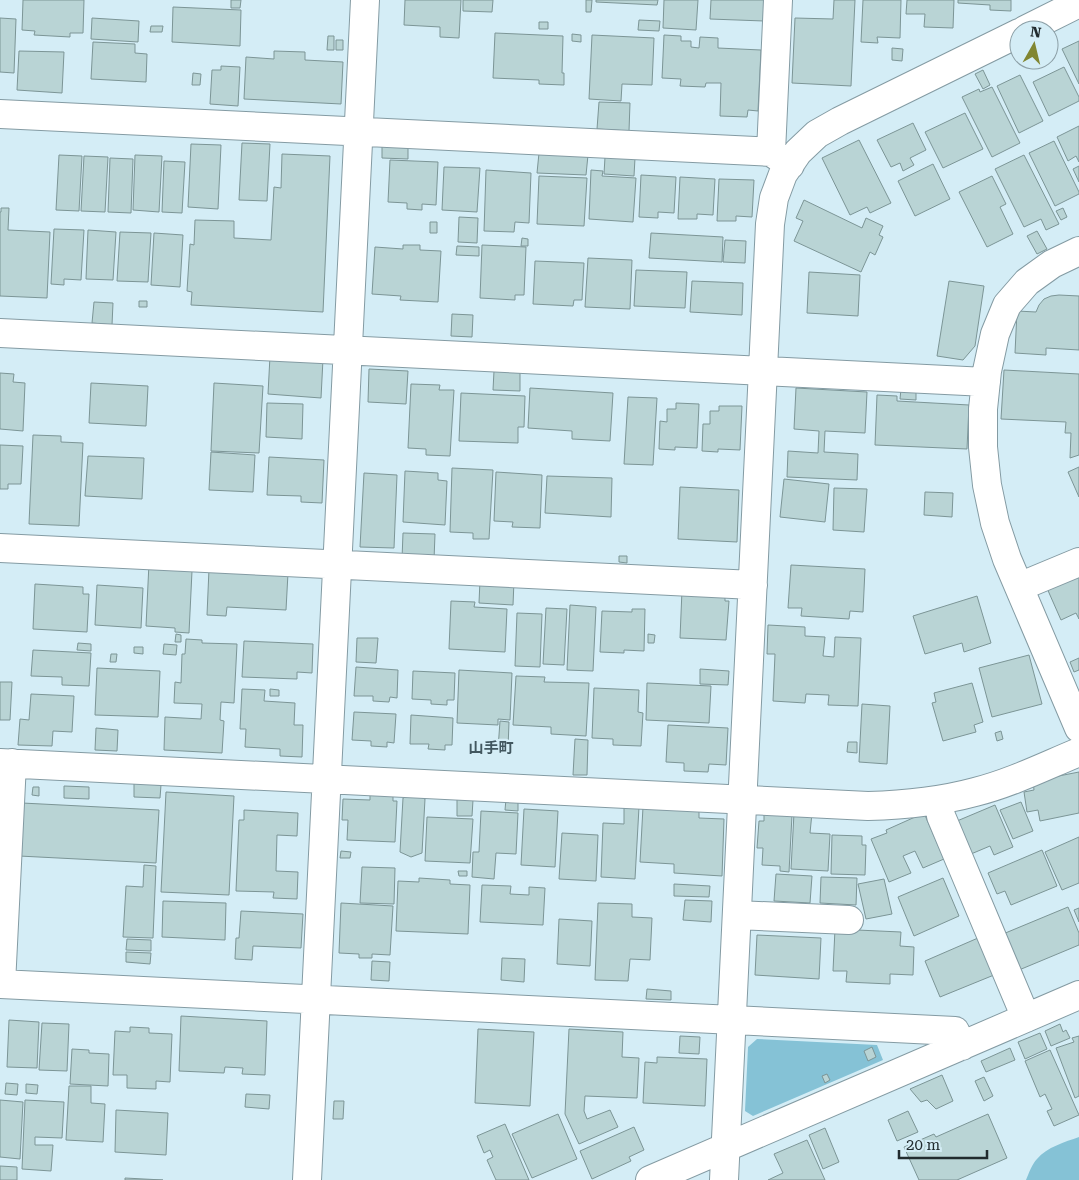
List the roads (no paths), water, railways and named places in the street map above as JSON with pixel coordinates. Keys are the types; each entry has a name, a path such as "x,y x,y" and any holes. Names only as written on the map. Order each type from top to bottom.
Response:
{"street":[{"path":"307,1180 365,0"},
{"path":"724,1180 770,224 774,198 783,174 780,158 778,0"},
{"path":"1045,20 1079,3"},
{"path":"0,114 358,132 780,158 798,152 818,134 840,121 1009,38"},
{"path":"1079,251 1052,264 1027,282 1007,305 994,334 983,409 983,447 987,485 995,523 1007,559 1079,728"},
{"path":"0,333 986,382"},
{"path":"0,548 753,585"},
{"path":"1019,587 1079,562"},
{"path":"962,1046 955,1031 1,984 6,763 868,806 904,805 939,801 976,792 1079,752"},
{"path":"939,801 941,816 1026,1018"},
{"path":"737,915 849,920"},
{"path":"650,1180 1079,995"}],"district":[{"name":"山手町","path":"491,748"}]}
